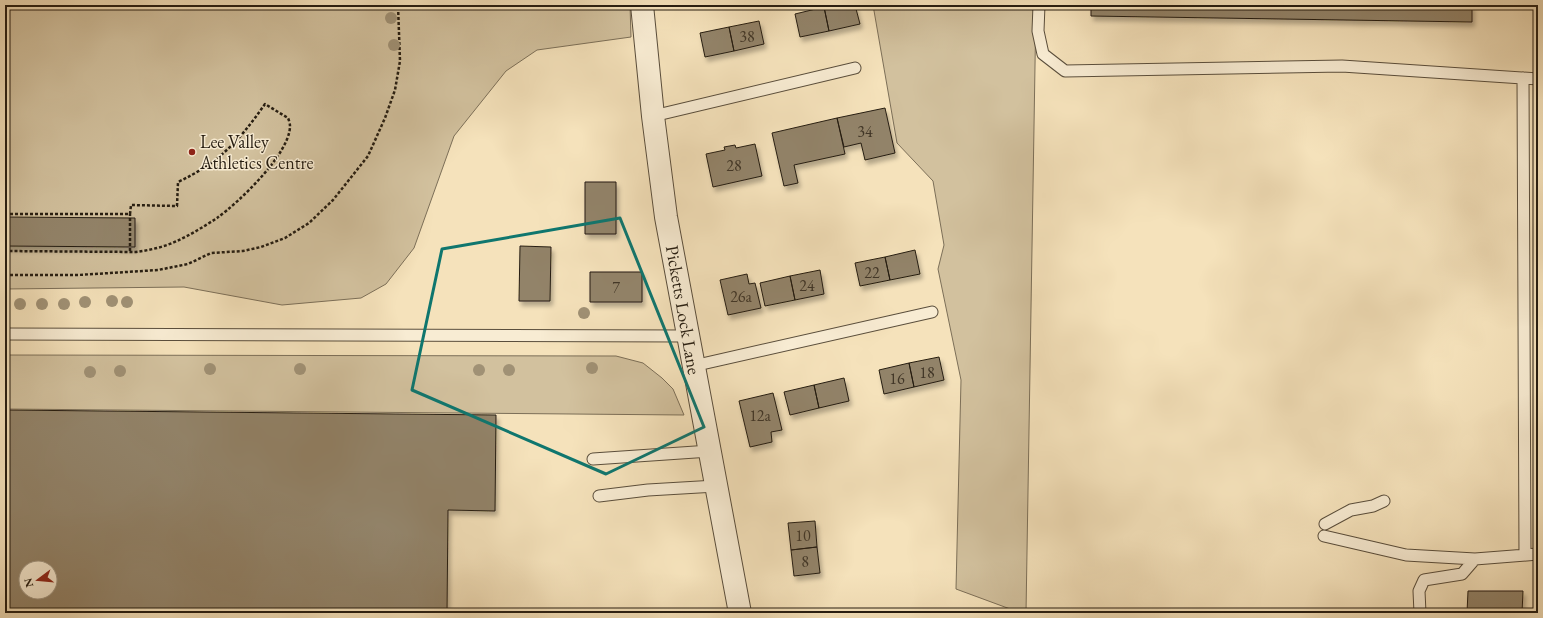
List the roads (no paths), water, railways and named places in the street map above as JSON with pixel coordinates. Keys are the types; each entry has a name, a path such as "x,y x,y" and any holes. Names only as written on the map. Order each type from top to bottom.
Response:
{"street":[{"name":"Picketts Lock Lane","path":"642,5 653,116 666,217 740,613"}],"lane":[{"path":"1039,5 1038,31 1043,54 1065,71 1342,66 1538,79"},
{"path":"653,116 855,68"},
{"path":"1523,78 1525,555"},
{"path":"693,366 932,312"},
{"path":"5,334 688,336"},
{"path":"593,459 710,451"},
{"path":"599,496 648,490 716,486"},
{"path":"1325,524 1350,510 1373,506 1384,501"},
{"path":"1324,536 1406,555 1475,559 1538,554"},
{"path":"1420,613 1419,591 1424,580 1462,574 1475,559"}],"place":[{"name":"Lee Valley Athletics Centre","path":"192,152"}]}
